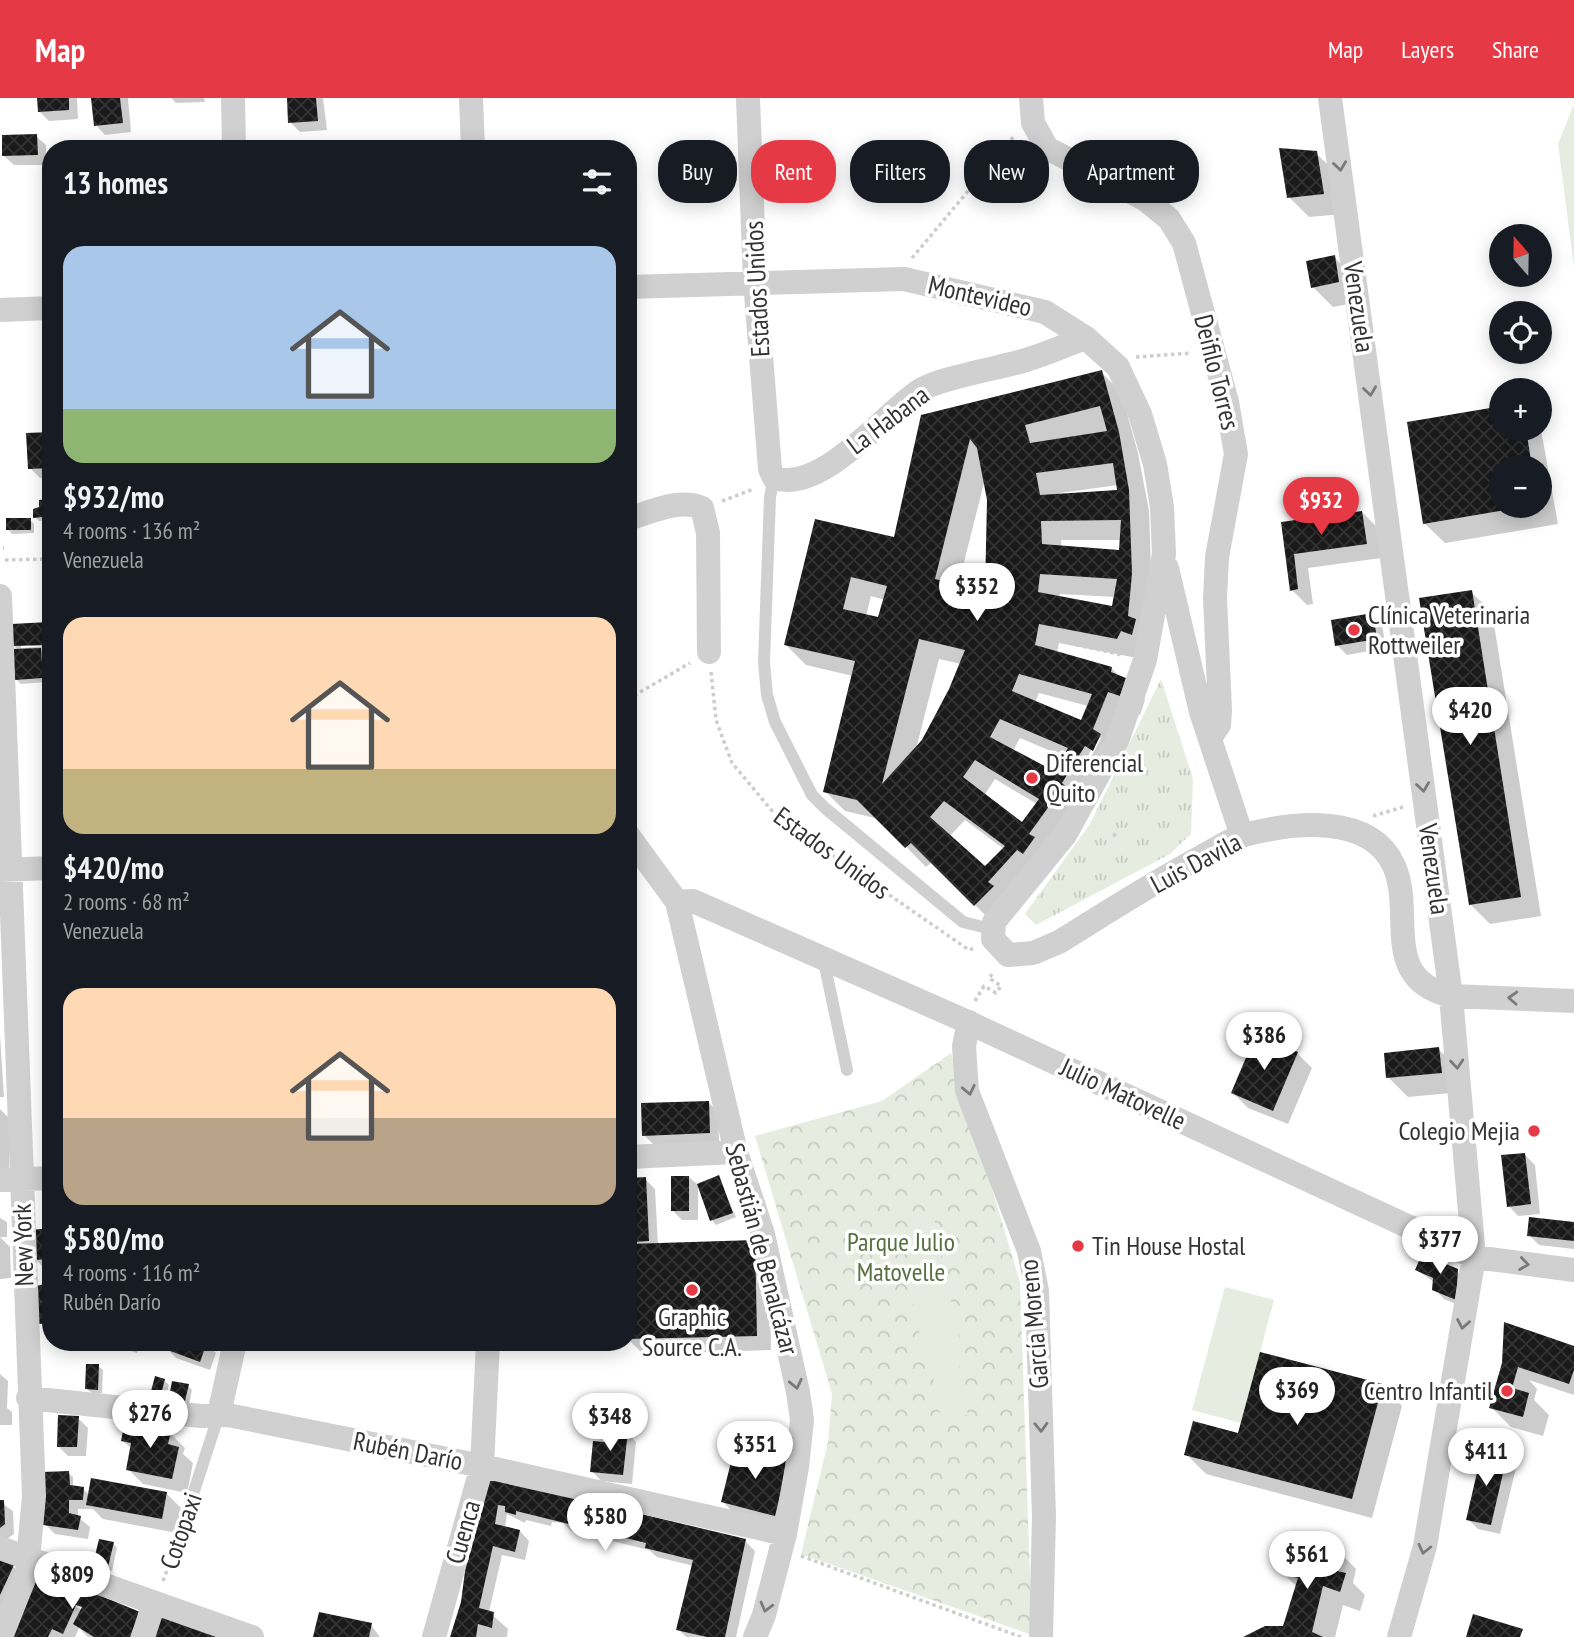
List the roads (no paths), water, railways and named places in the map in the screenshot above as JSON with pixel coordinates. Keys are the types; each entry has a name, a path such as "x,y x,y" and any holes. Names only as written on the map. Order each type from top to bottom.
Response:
{"street":[{"path":"233,98 234,140"},
{"path":"471,98 473,140"},
{"name":"Estados Unidos","path":"748,98 755,281 768,483"},
{"name":"Venezuela","path":"1330,98 1451,996 1474,1257 1425,1546 1399,1637"},
{"name":"Deifilo Torres","path":"1031,102 1033,123 1047,148 1146,200 1169,219 1184,243 1227,402 1236,454 1217,556 1220,710 1219,725 1210,738"},
{"name":"Montevideo","path":"637,287 755,281 904,279 1045,312 1086,338 1118,367 1140,414 1156,464 1162,507 1164,554 1210,738"},
{"path":"0,310 42,308"},
{"name":"La Habana","path":"768,483 809,478 858,443 921,389 1027,360 1086,338"},
{"path":"637,516 677,505 691,503 708,506 707,658"},
{"name":"Montevideo","path":"998,939 1065,835 1117,741 1146,660 1164,554"},
{"name":"New York","path":"0,596 10,1180 34,1496 27,1571 1,1637"},
{"path":"1210,738 1242,836"},
{"name":"Luis Davila","path":"998,939 1033,953 1059,942 1186,865 1242,836 1298,827 1337,826 1363,835 1382,849 1393,864 1398,879 1403,953 1415,977 1442,994 1451,996"},
{"path":"637,847 677,902"},
{"path":"5,870 42,868"},
{"name":"Julio Matovelle","path":"677,902 693,901 969,1022 1474,1257 1574,1270"},
{"name":"Sebastián de Benalcázar","path":"677,902 736,1152 763,1234 798,1392 801,1432 787,1543 755,1637"},
{"path":"1451,996 1574,1001"},
{"name":"García Moreno","path":"969,1022 964,1046 967,1091 1030,1251 1037,1292 1044,1516 1041,1637"},
{"path":"637,1157 736,1152"},
{"path":"10,1180 42,1178"},
{"name":"Cotopaxi","path":"219,1414 233,1351"},
{"name":"Cuenca","path":"433,1637 482,1466 488,1351"},
{"name":"Rubén Darío","path":"28,1398 201,1416 219,1414 482,1466 787,1543"},
{"path":"0,1548 252,1637"},
{"name":"Cotopaxi","path":"143,1637 154,1603"}],"lane":[{"path":"768,483 770,497 764,662 767,695 775,722 812,795 825,808 963,922 983,927 998,939"},
{"path":"823,957 847,1070"},
{"name":"Cotopaxi","path":"175,1550 219,1414"}],"place":[{"name":"Clínica Veterinaria Rottweiler","path":"1354,630"},
{"name":"Diferencial Quito","path":"1032,778"},
{"name":"Colegio Mejia","path":"1534,1131"},
{"name":"Tin House Hostal","path":"1078,1246"},
{"name":"Graphic Source C.A.","path":"692,1290"},
{"name":"Centro Infantil","path":"1507,1391"}],"park label":[{"name":"Parque Julio Matovelle","path":"901,1257"}]}
